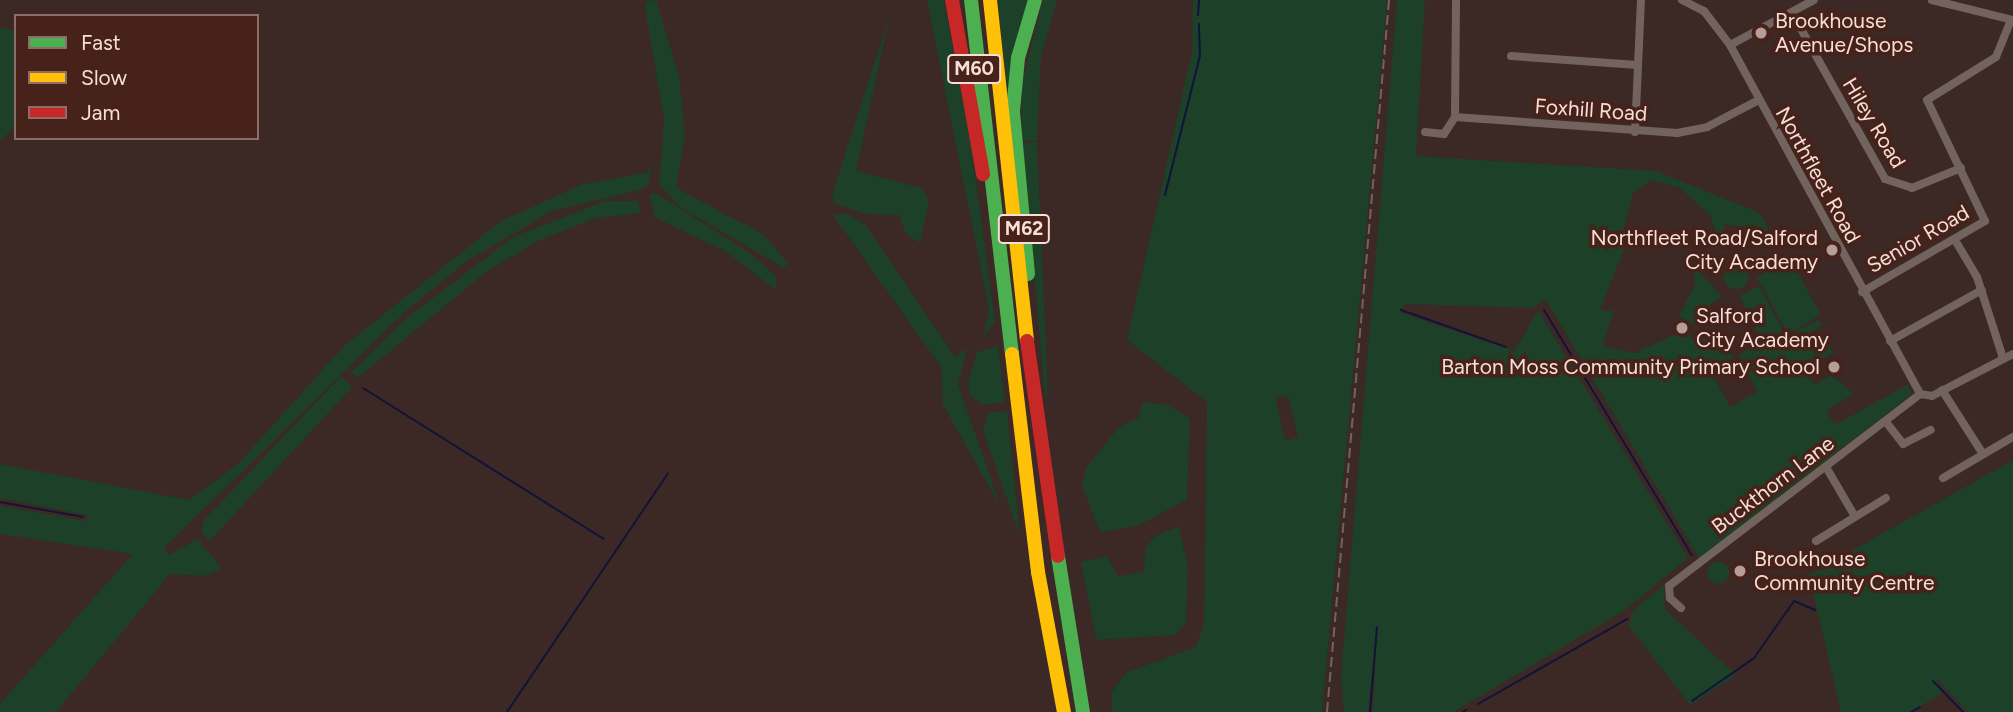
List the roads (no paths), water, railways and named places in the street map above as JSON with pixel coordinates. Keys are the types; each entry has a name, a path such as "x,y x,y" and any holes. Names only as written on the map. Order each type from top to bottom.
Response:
{"highway":[{"name":"M62","path":"952,0 1064,712"},
{"name":"M60","path":"959,0 988,139"},
{"path":"971,0 988,139"},
{"path":"983,0 999,105"},
{"name":"M62","path":"990,0 999,105 1043,460 1083,712"},
{"name":"M62","path":"1035,0 1018,58 1013,111 1043,460"},
{"name":"M62","path":"988,139 1018,414"}],"street":[{"path":"1425,132 1444,134 1455,117 1456,0"},
{"path":"1634,132 1641,0"},
{"name":"Northfleet Road","path":"1682,0 1704,11 1730,45 1757,101 1920,394"},
{"path":"1730,45 1814,0"},
{"path":"1932,0 1958,3 2012,20"},
{"name":"Hiley Road","path":"1792,13 1885,179 1912,188 1961,168"},
{"name":"Senior Road","path":"1862,292 1978,228 1986,215 1927,98 1996,57 2012,20"},
{"path":"1511,56 1638,65"},
{"name":"Foxhill Road","path":"1455,117 1634,132 1695,131 1757,101"},
{"path":"1955,240 1982,290 2003,358"},
{"path":"1890,341 1982,290"},
{"path":"1920,394 1942,390 2013,354"},
{"path":"1942,390 1983,454"},
{"name":"Buckthorn Lane","path":"1681,608 1670,598 1669,586 1920,394"},
{"path":"1886,422 1903,444 1931,430"},
{"path":"1943,478 2013,436"},
{"path":"1826,467 1854,515"},
{"path":"1816,541 1854,515 1886,498"}],"waterway":[{"path":"1198,15 1199,0"},
{"path":"1165,195 1200,56 1199,24"},
{"path":"1401,310 1506,347"},
{"path":"1544,310 1692,555"},
{"path":"363,388 604,539"},
{"path":"507,712 668,473"},
{"path":"0,502 83,517"},
{"path":"1692,701 1754,658 1794,601 1815,610"},
{"path":"1478,704 1627,619"},
{"path":"1370,712 1377,627"},
{"path":"1933,681 1963,712"},
{"path":"1911,712 1920,707"}],"railway":[{"path":"1327,712 1389,0"}],"place":[{"name":"Brookhouse Avenue/Shops","path":"1761,33"},
{"name":"Northfleet Road/Salford City Academy","path":"1832,250"},
{"name":"Salford City Academy","path":"1682,328"},
{"name":"Barton Moss Community Primary School","path":"1834,367"},
{"name":"Brookhouse Community Centre","path":"1740,571"}]}
